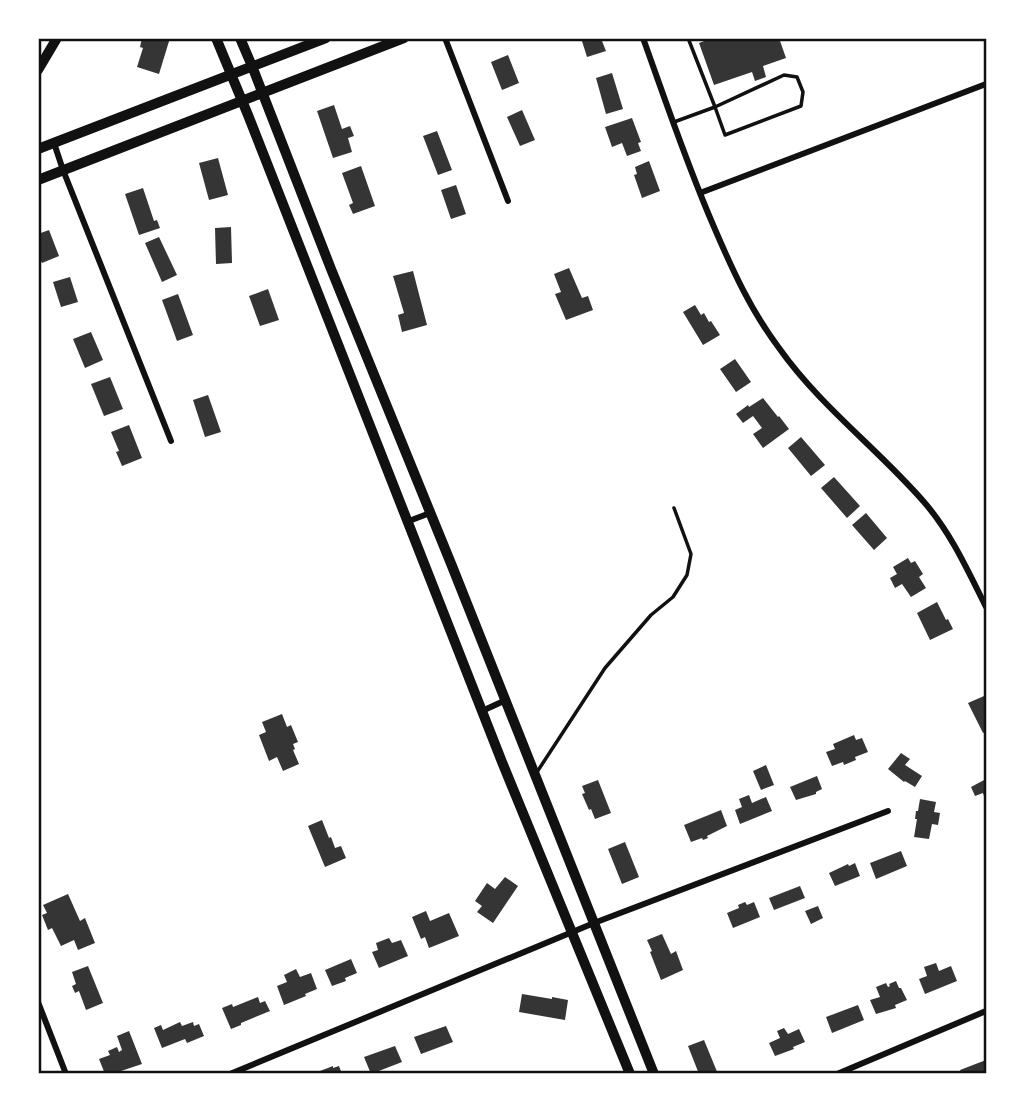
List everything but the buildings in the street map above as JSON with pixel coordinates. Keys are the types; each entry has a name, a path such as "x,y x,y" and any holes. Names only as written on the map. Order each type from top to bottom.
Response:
{"main road":[{"path":"38,70 57,38"},
{"path":"216,38 482,711 630,1073"},
{"path":"240,38 654,1073"},
{"path":"38,149 326,38"},
{"path":"38,180 404,38"}],"street":[{"path":"445,38 508,201"},
{"path":"643,38 700,193 744,293 779,349 800,376 923,501 942,525 986,607"},
{"path":"700,193 986,84"},
{"path":"54,143 171,441"},
{"path":"409,521 430,513"},
{"path":"482,711 506,701"},
{"path":"230,1073 573,931 888,811"},
{"path":"38,1002 66,1073"},
{"path":"837,1073 986,1011"}],"lane":[{"path":"673,123 715,107 784,75 797,77 803,92 801,106 725,135 715,107 688,38"},
{"path":"535,773 605,668 652,615 673,597 687,575 691,554 674,508"}]}
